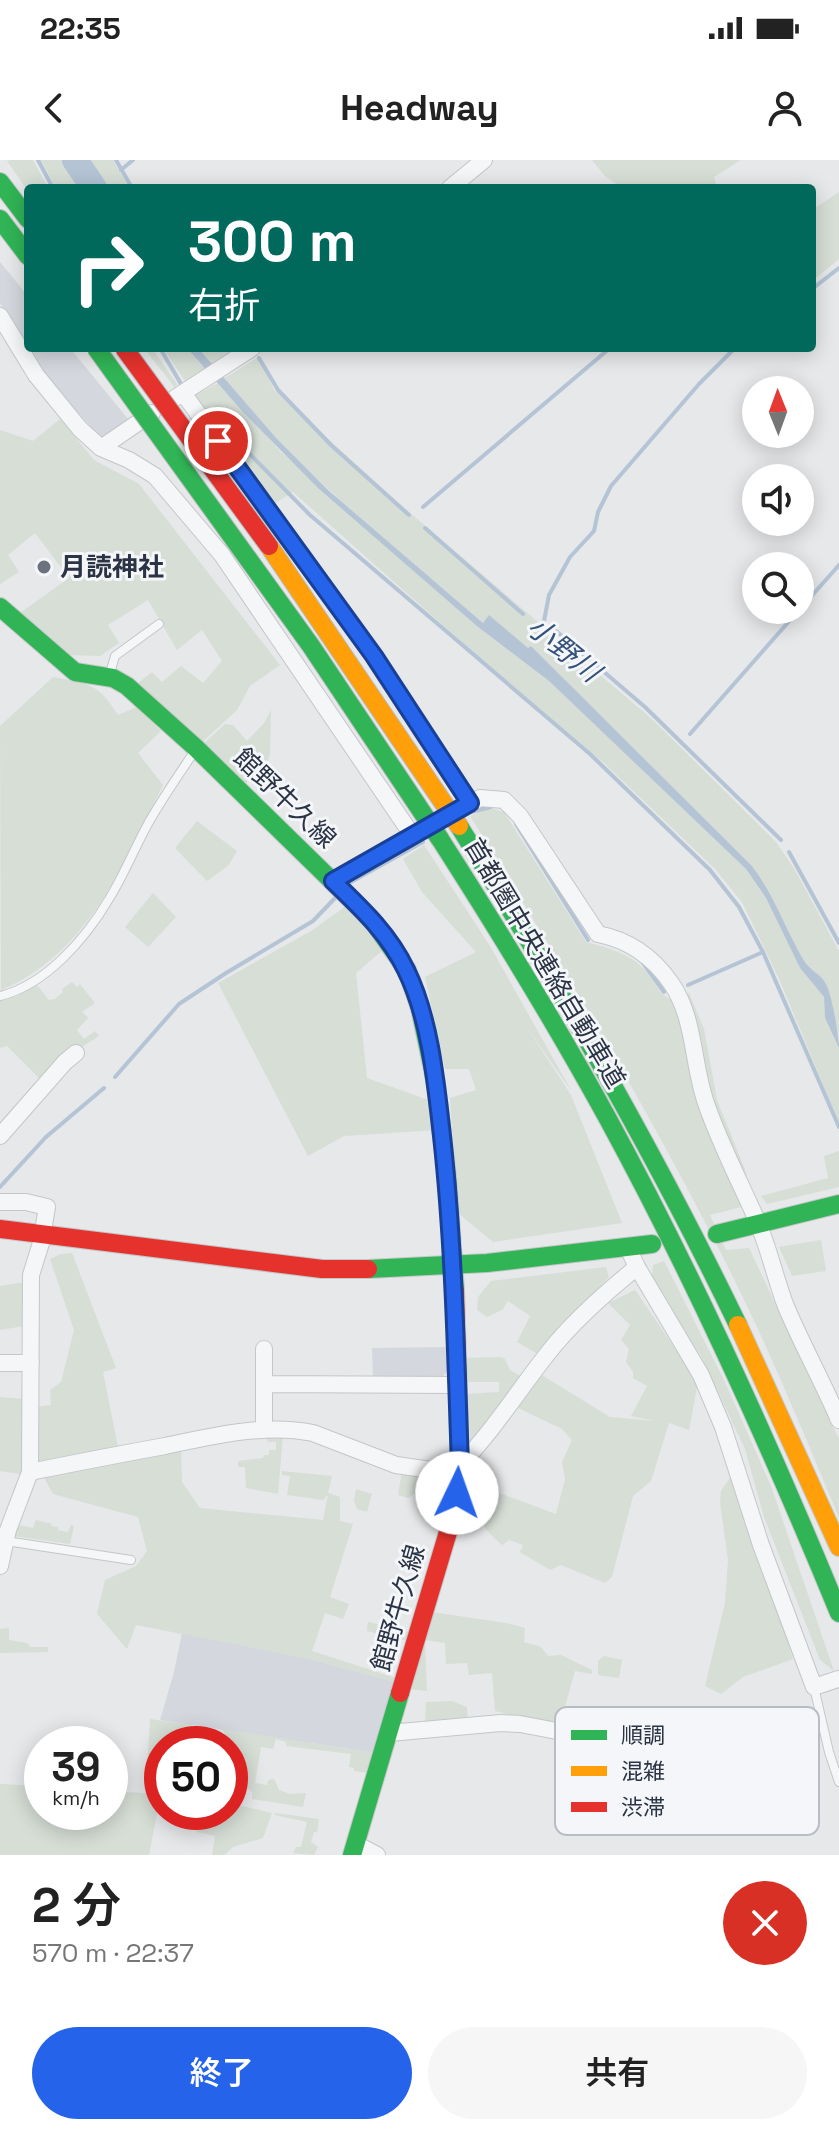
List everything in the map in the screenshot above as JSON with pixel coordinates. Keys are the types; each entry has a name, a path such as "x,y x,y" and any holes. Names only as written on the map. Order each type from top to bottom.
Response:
{"main road":[{"path":"0,182 24,214"},
{"path":"0,219 24,251"},
{"path":"0,239 24,268"},
{"name":"首都圏中央連絡自動車道","path":"97,352 311,646 489,914 600,1105 660,1218 736,1374 839,1613"},
{"name":"首都圏中央連絡自動車道","path":"127,352 270,548 459,826 558,985 648,1143 768,1384 839,1547"},
{"name":"館野牛久線","path":"0,607 75,672 108,677 127,686 196,748 379,928 401,958 412,981 436,1084 454,1266 459,1470 454,1512 354,1850"},
{"path":"717,1234 839,1204"},
{"path":"0,1229 322,1269 454,1266 652,1244"}],"street":[{"path":"455,184 484,160"},
{"path":"0,316 51,395 101,448 155,476 222,555 412,835"},
{"path":"101,448 245,352"},
{"path":"190,388 374,656 470,803"},
{"path":"333,881 470,803 488,797 504,800 520,816 598,934 633,946 672,984 691,1030 705,1101 759,1224 785,1302 839,1420"},
{"path":"0,1136 76,1053"},
{"path":"0,1202 26,1202 47,1207 31,1275 30,1472 5,1541 0,1566"},
{"path":"628,1248 701,1375 814,1687 838,1679"},
{"path":"30,1472 199,1439 264,1430 313,1433 396,1465 459,1470 550,1350 603,1295 637,1267"},
{"path":"264,1349 264,1430"},
{"path":"0,1363 31,1363"},
{"path":"264,1384 457,1385"},
{"path":"389,1733 501,1723 555,1731"},
{"path":"354,1850 377,1855"}],"lane":[{"path":"108,677 115,656 159,624"},
{"path":"0,996 26,986 43,973 92,925 111,897 151,818 196,748"},
{"path":"5,1541 131,1560"},
{"path":"814,1687 819,1707"},
{"path":"819,1709 839,1782"}],"shaded area":[{"path":"33,160 46,184 24,185 7,161"},
{"path":"41,160 70,160 86,184 54,184"},
{"path":"79,160 113,160 127,184 96,184"},
{"path":"592,160 741,160 714,177 716,184 616,184"},
{"path":"839,192 839,259 816,278 816,207"},
{"path":"0,262 24,291 24,343 0,303"},
{"path":"30,352 73,352 128,419 103,440 43,374"},
{"path":"147,352 155,352 177,384 175,388"},
{"path":"166,352 190,352 205,369 187,384"},
{"path":"201,352 233,352 212,365"},
{"path":"259,357 274,390 409,512 653,720 776,842 795,870 839,951 839,1035 827,986 803,959 767,888 752,866 531,646 528,648 490,616 483,623 315,477 252,413 223,379"},
{"path":"218,383 281,452 478,627 549,681 746,869 766,898 800,968 824,997 825,1018 839,1048 839,1123 780,981 742,902 715,869 605,764 482,660 293,492 274,504 194,396"},
{"path":"60,419 94,460 139,484 280,665 250,686 237,710 198,746 137,684 152,672 162,682 181,666 203,683 222,661 202,630 177,650 148,600 108,625 119,643 100,656 70,655 20,613 69,578 35,533 8,555 19,572 0,584 0,430 33,441"},
{"path":"53,677 92,687 118,715 137,707 161,731 138,753 163,785 117,875 80,930 57,954 31,974 1,990 0,726"},
{"path":"271,710 267,763 244,785 201,746 225,724 233,725 247,741 264,723"},
{"path":"494,809 504,812 586,942 618,952 639,964 663,994 671,999 680,1017 745,1206 710,1215 726,1250 749,1248 839,1439 839,1518 771,1358 697,1206 603,1037 470,816"},
{"path":"197,821 237,851 228,866 207,881 175,848"},
{"path":"424,845 490,946 572,1092 526,1026 571,1095 622,1223 493,1242 457,1212 450,1098 476,1090 469,1069 445,1069 425,977 476,952 422,892 403,859"},
{"path":"153,893 176,917 148,947 125,927"},
{"path":"346,906 384,949 356,973 367,1078 431,1101 438,1130 344,1136 308,1156 218,983 311,931"},
{"path":"72,982 77,987 80,984 95,1003 82,1012 88,1018 77,1030 84,1039 95,1031 99,1036 63,1059 42,1081 7,1046 0,1048 0,1000 17,996 37,985 49,1000 55,999"},
{"path":"689,993 704,1029 717,1100 748,1177 726,1141 708,1100 683,997"},
{"path":"839,1151 839,1187 767,1204 761,1196 828,1178 824,1156"},
{"path":"821,1240 826,1271 792,1276 779,1247"},
{"path":"72,1253 116,1368 103,1372 118,1447 39,1461 35,1407 51,1405 50,1390 61,1382 74,1330 50,1259"},
{"path":"664,1261 725,1382 771,1486 834,1671 820,1660 764,1517 745,1449 701,1356 651,1283 653,1265"},
{"path":"606,1267 609,1277 536,1353 517,1342 530,1316 508,1301 502,1310 487,1317 477,1310 478,1297 491,1281"},
{"path":"25,1282 24,1326 0,1330 0,1286"},
{"path":"635,1290 698,1382 689,1430 669,1423 651,1481 633,1496 612,1577 605,1583 561,1565 550,1570 520,1552 523,1545 509,1540 502,1545 484,1526 478,1501 467,1497 469,1482 556,1514 565,1479 562,1462 572,1440 562,1429 516,1407 540,1374 610,1417 655,1421 631,1416 647,1386 633,1378 633,1372 626,1362 629,1349 621,1340 630,1325 608,1303"},
{"path":"448,1347 449,1370 441,1378 373,1377 372,1348"},
{"path":"501,1357 510,1370 522,1377 481,1438 470,1440 466,1394 499,1392 499,1382 466,1382 466,1358"},
{"path":"0,1397 25,1399 25,1475 0,1471"},
{"path":"283,1434 278,1494 246,1488 245,1467 238,1467 238,1461 269,1455 269,1450 276,1450 276,1442 268,1442 266,1438 236,1439"},
{"path":"181,1449 182,1482 200,1508 323,1520 328,1495 323,1500 287,1495 290,1476 282,1475 282,1471 332,1476 328,1493 340,1497 340,1521 353,1524 330,1597 349,1604 343,1619 325,1613 312,1651 396,1678 395,1682 310,1659 136,1625 127,1649 97,1614 105,1580 136,1566 147,1551 138,1517 53,1494 42,1474"},
{"path":"402,1471 423,1475 419,1491 408,1498 398,1495"},
{"path":"732,1475 767,1572 793,1659 743,1677 721,1694 705,1686 725,1603 728,1560 720,1502 721,1491"},
{"path":"356,1489 372,1494 367,1512 357,1509 354,1501"},
{"path":"36,1520 68,1532 71,1525 74,1526 70,1544 14,1536 18,1525 33,1528"},
{"path":"432,1612 506,1623 525,1628 524,1642 541,1647 548,1656 561,1655 592,1670 592,1674 575,1671 565,1707 555,1707 555,1726 495,1711 492,1673 469,1675 467,1663 446,1664 445,1643 425,1640"},
{"path":"368,1622 410,1632 408,1641 367,1631"},
{"path":"9,1628 9,1640 27,1643 30,1647 48,1647 48,1652 0,1653 0,1629"},
{"path":"182,1633 310,1659 395,1682 376,1753 248,1733 248,1726 199,1726 160,1720"},
{"path":"425,1644 427,1691 409,1689"},
{"path":"604,1656 622,1660 619,1678 598,1675 598,1661"},
{"path":"452,1701 467,1707 468,1722 425,1726 426,1702"},
{"path":"150,1719 192,1725 191,1726 150,1726"},
{"path":"248,1733 376,1753 370,1773 354,1771 349,1767 351,1754 286,1746 286,1742 276,1739 273,1749 261,1747 255,1783 267,1785 268,1780 274,1779 279,1790 290,1794 306,1793 303,1807 252,1799 252,1792 248,1789"},
{"path":"0,1784 24,1785 24,1830 128,1830 128,1792 144,1793 144,1830 154,1830 149,1855 0,1855"},
{"path":"248,1807 272,1813 263,1838 233,1847 224,1855 212,1855 215,1836 197,1832 248,1830"},
{"path":"275,1813 319,1819 311,1842 318,1847 314,1855 293,1853 296,1847 301,1847 307,1822"}],"water":[{"path":"190,352 201,352 277,439 328,490 483,623 489,615 528,648 531,646 752,866 767,888 803,959 827,986 839,1048 825,1018 824,997 800,968 766,898 746,869 549,681 478,627 318,488 243,412"}],"waterway":[{"path":"38,160 51,184"},
{"name":"小野川","path":"75,160 91,184"},
{"path":"116,160 130,184"},
{"path":"121,170 133,160"},
{"path":"816,286 839,268"},
{"path":"162,352 181,384"},
{"path":"423,507 605,352"},
{"path":"544,621 549,595 570,557 594,531 598,512 611,486 699,384 731,352"},
{"path":"259,358 278,390 332,446 409,515"},
{"path":"217,421 310,515 590,754 710,870 739,907 763,952 839,1127"},
{"path":"425,528 523,614"},
{"path":"814,593 839,565"},
{"path":"690,734 787,624"},
{"path":"555,630 645,707 781,840"},
{"path":"471,812 491,807"},
{"path":"516,824 588,940"},
{"path":"351,882 423,842"},
{"path":"789,852 839,943"},
{"path":"115,1077 179,1004 313,921 337,896"},
{"path":"688,985 763,952"},
{"path":"643,963 664,992"},
{"path":"0,1187 46,1137 104,1088"}],"traffic: fast":[{"path":"0,182 24,214"},
{"path":"0,219 24,251"},
{"path":"99,352 311,646 440,839"},
{"path":"0,607 75,672 113,678 127,686 196,748 372,920 407,970 420,1008 436,1084 447,1177 455,1290"},
{"path":"459,826 605,1072 674,1197 738,1325"},
{"path":"440,839 548,1013 640,1179 730,1363 839,1613"},
{"path":"717,1234 839,1204"},
{"path":"368,1269 487,1263 652,1244"},
{"path":"352,1855 400,1693"}],"traffic: slow":[{"path":"269,546 459,826"},
{"path":"738,1325 839,1547"}],"traffic: jam":[{"path":"127,352 269,546"},
{"path":"0,1229 322,1269 368,1269"},
{"path":"400,1693 454,1512 460,1465 455,1290"}],"place":[{"name":"月読神社","path":"44,567"}],"route":[{"path":"218,441 374,656 470,803 333,881 372,920 401,958 420,1008 436,1084 454,1266 460,1465 457,1493"}]}
